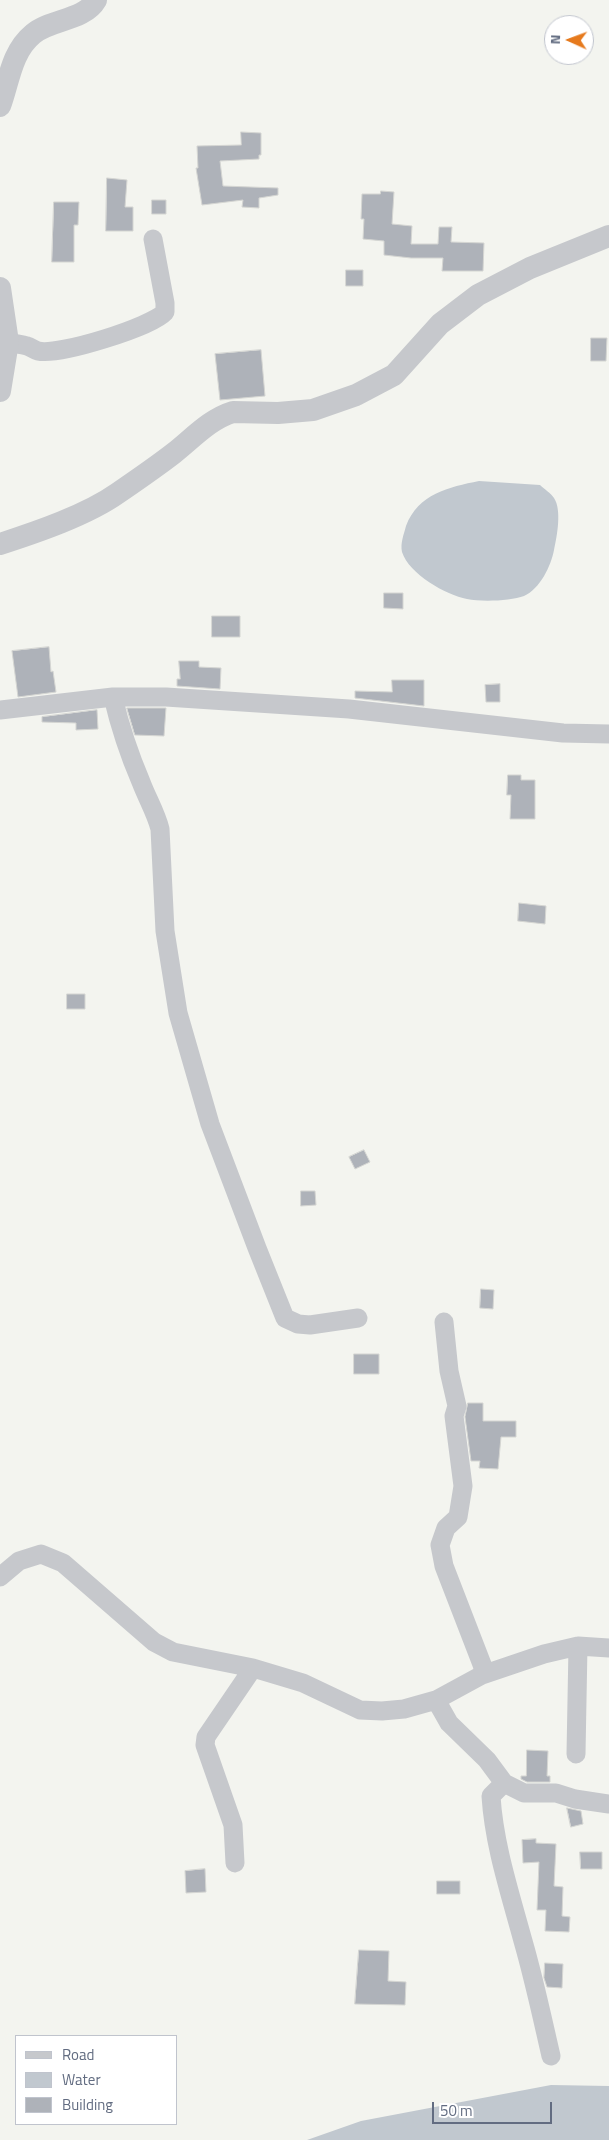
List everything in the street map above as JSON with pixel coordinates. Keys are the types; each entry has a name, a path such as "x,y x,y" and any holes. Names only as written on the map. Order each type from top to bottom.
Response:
{"street":[{"path":"0,106 9,74 18,52 33,33 82,12 96,0"},
{"path":"0,544 86,511 116,494 172,454 214,420 227,414 233,412 278,413 313,410 356,395 385,381 401,368 440,324 478,295 530,268 609,236"},
{"path":"8,342 38,351 69,349 115,336 159,319 165,312 164,297 153,239"},
{"path":"0,288 8,342 0,390"},
{"path":"0,710 113,697 166,697 339,708 563,732 609,734"},
{"path":"113,697 132,760 158,818 165,931 178,1013 210,1124 256,1248 285,1318 298,1324 310,1325 358,1318"},
{"path":"444,1322 449,1372 457,1406 455,1422 463,1486 458,1517 446,1528 440,1545 444,1566 483,1667 482,1675"},
{"path":"0,1577 19,1562 42,1554 63,1564 154,1642 174,1652 253,1668 302,1683 360,1710 404,1709 436,1700 482,1675 544,1654 578,1646 609,1648"},
{"path":"576,1754 578,1646"},
{"path":"234,1863 233,1825 205,1744 206,1737 253,1668"},
{"path":"436,1700 448,1723 488,1760 504,1783 524,1793 556,1793 575,1799 609,1804"},
{"path":"504,1783 491,1796 492,1816 503,1869 531,1968 551,2056"}],"water":[{"path":"479,481 540,485 553,496 556,503 558,509 557,531 550,563 540,583 524,596 488,601 458,597 439,588 420,575 412,568 402,552 402,542 406,526 418,506 426,499 446,489"},
{"path":"551,2085 609,2086 609,2140 307,2140 361,2121"}],"building":[{"path":"241,132 261,133 261,155 259,155 259,159 220,161 223,186 278,188 278,195 259,198 259,208 242,207 243,200 202,205 196,168 198,168 197,146 241,145"},
{"path":"107,178 127,180 125,207 133,207 133,231 106,231"},
{"path":"381,191 394,192 392,224 412,226 411,244 438,244 439,227 452,227 451,242 484,243 483,271 442,271 443,258 411,258 384,255 384,241 363,239 364,219 361,219 362,194 380,194"},
{"path":"152,200 166,200 166,214 152,214"},
{"path":"54,202 79,202 78,225 74,225 74,262 52,262"},
{"path":"346,270 363,270 363,286 346,286"},
{"path":"591,338 607,338 606,361 591,361"},
{"path":"261,350 265,396 220,400 215,354"},
{"path":"384,593 403,593 403,609 384,608"},
{"path":"212,616 240,616 240,637 212,637"},
{"path":"49,647 51,672 53,671 56,692 18,697 12,651"},
{"path":"179,661 199,661 199,667 221,668 220,689 177,686 177,679 180,679"},
{"path":"392,680 424,680 424,706 355,698 355,691 392,692"},
{"path":"500,684 500,702 486,702 485,685"},
{"path":"127,708 166,708 164,736 135,735"},
{"path":"97,710 98,729 76,730 76,723 42,722 42,717"},
{"path":"508,775 521,775 521,780 535,780 535,819 510,819 511,795 507,795"},
{"path":"519,903 546,906 545,924 518,921"},
{"path":"67,994 85,994 85,1009 67,1009"},
{"path":"364,1150 370,1162 355,1169 349,1157"},
{"path":"301,1191 315,1191 316,1205 301,1206"},
{"path":"481,1289 494,1290 493,1309 480,1308"},
{"path":"354,1354 379,1354 379,1374 354,1374"},
{"path":"468,1403 483,1403 483,1421 516,1421 516,1437 501,1437 498,1469 479,1468 480,1461 471,1461 465,1417"},
{"path":"527,1750 548,1751 547,1776 550,1776 550,1782 527,1782 521,1779 521,1776 526,1776"},
{"path":"567,1808 581,1811 583,1824 571,1827"},
{"path":"536,1839 536,1843 556,1844 554,1886 563,1887 562,1916 570,1917 569,1932 545,1931 546,1910 537,1910 539,1862 523,1863 522,1840"},
{"path":"580,1852 602,1852 602,1869 581,1869"},
{"path":"205,1869 206,1892 186,1893 185,1871"},
{"path":"437,1881 460,1881 460,1894 437,1894"},
{"path":"359,1950 389,1951 388,1981 406,1982 405,2005 355,2004"},
{"path":"545,1963 563,1964 562,1988 547,1987 544,1978"}]}
